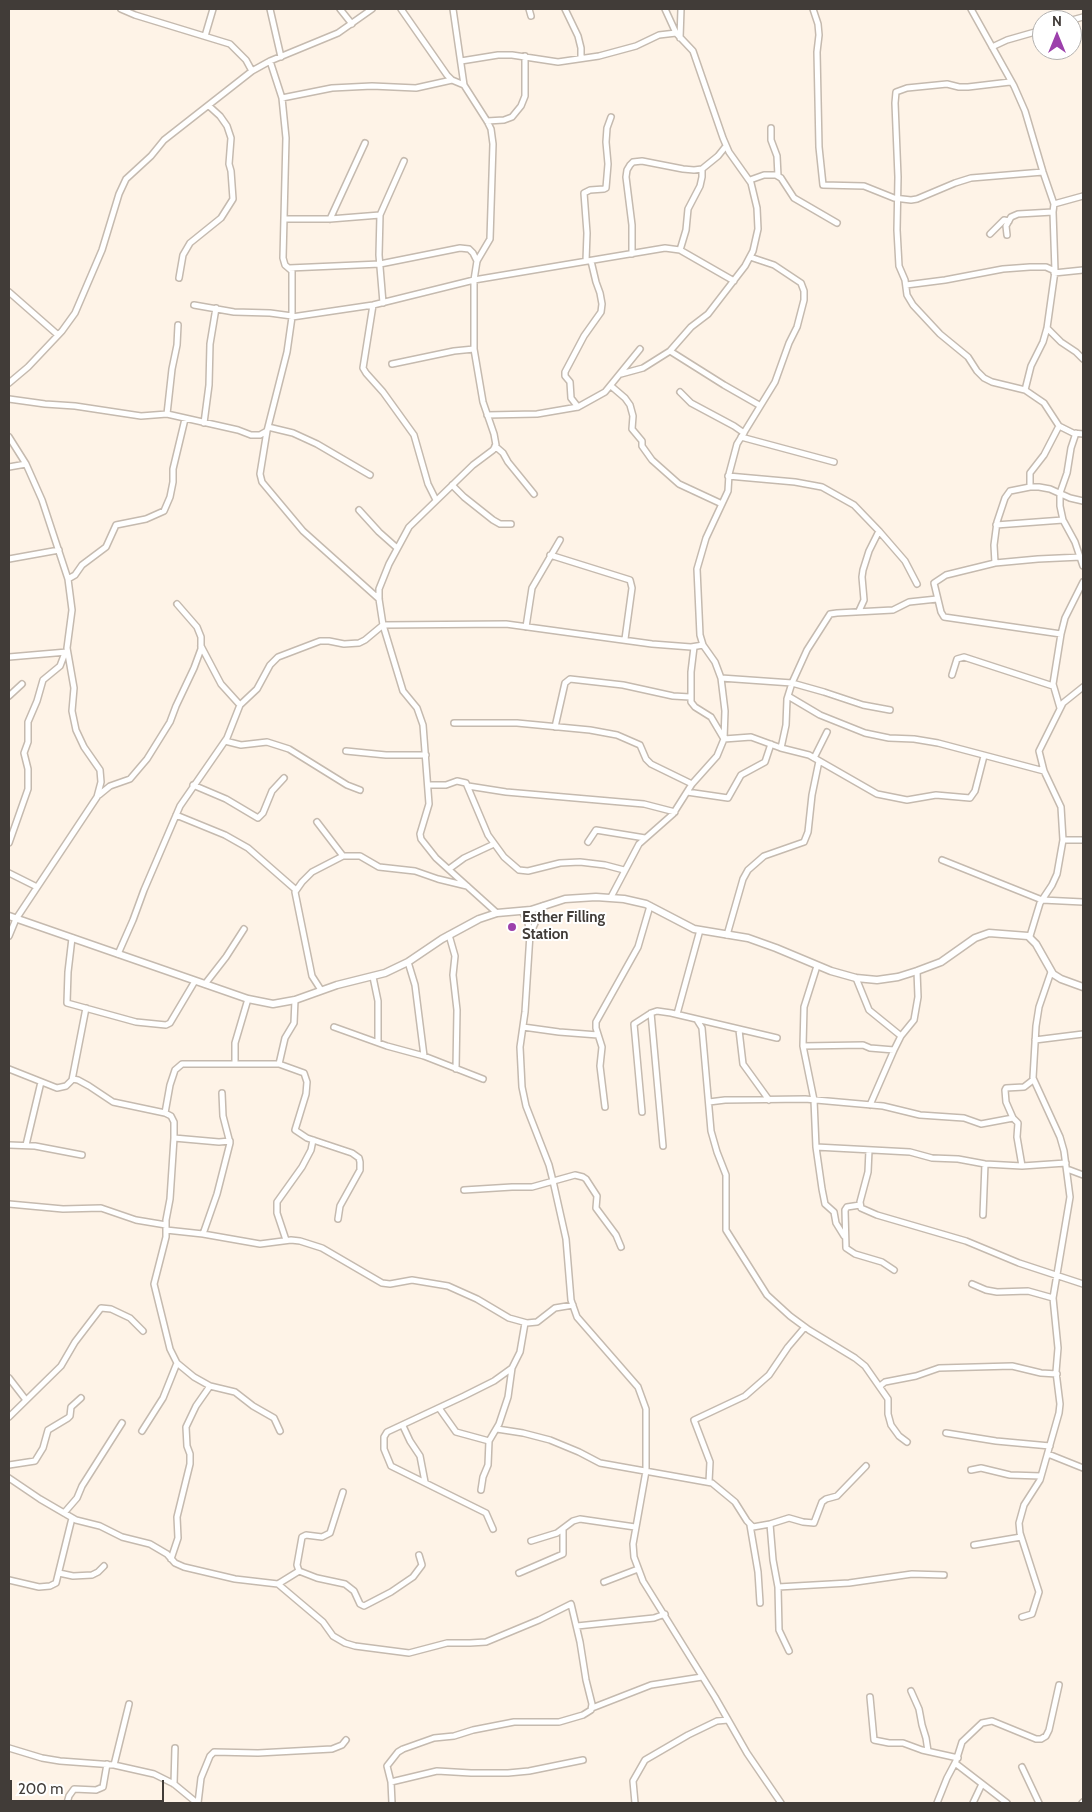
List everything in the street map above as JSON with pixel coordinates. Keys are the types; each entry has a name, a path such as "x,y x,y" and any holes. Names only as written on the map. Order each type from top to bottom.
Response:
{"street":[{"path":"121,9 230,44 246,60 252,71"},
{"path":"204,36 213,9"},
{"path":"270,9 282,57"},
{"path":"340,9 352,24"},
{"path":"9,383 28,368 75,313 102,250 119,194 126,179 151,156 164,140 252,71 270,61 338,33 372,9"},
{"path":"402,9 452,80 464,85"},
{"path":"452,9 464,85 491,129 493,144 490,239 477,261 474,280 474,350 483,402 494,434 495,446 493,450 480,458 409,527 397,548 380,587 379,599 383,625 403,690 420,715 426,756 429,806 420,836 427,848 497,914"},
{"path":"529,9 531,16"},
{"path":"564,9 578,36 581,58"},
{"path":"621,374 643,368 670,351 692,327 708,314 750,257 758,229 757,208 750,180 736,163 726,146 693,51 678,35 665,9"},
{"path":"678,35 681,9"},
{"path":"813,9 819,35 817,52 818,108 823,185 864,186 898,199 917,199 971,178 1043,172"},
{"path":"971,9 1010,82 1014,86 1025,112 1054,204 1055,272 1047,328 1043,342 1031,366 1025,390"},
{"path":"974,16 977,9"},
{"path":"992,47 1032,33"},
{"path":"461,61 498,55 525,56 549,61 599,56 636,46 659,35 678,35"},
{"path":"487,121 504,120 512,117 522,106 526,96 525,56"},
{"path":"270,61 282,98 286,138 283,258 285,265 292,271 292,317 287,352 268,429 260,474 262,482 303,532 379,599"},
{"path":"282,98 332,88 372,86 416,88 452,80"},
{"path":"1010,82 968,88 959,88 947,84 907,88 896,92 897,230 900,266 907,295 925,319 968,357 984,378 992,382 1025,390 1044,403 1059,426 1083,434"},
{"path":"179,278 184,255 190,244 221,218 233,199 229,164 231,138 227,126 209,106"},
{"path":"578,407 571,398 570,382 565,372 584,336 601,312 600,293 588,261 584,193 590,190 606,188 608,164 606,142 607,128 611,117"},
{"path":"771,128 771,140 777,156 778,176"},
{"path":"330,219 365,143"},
{"path":"632,254 632,225 626,177 630,165 634,162 642,161 688,169 702,168 718,156 726,146"},
{"path":"382,303 380,215 404,160"},
{"path":"680,250 686,230 688,209 700,186 702,168"},
{"path":"750,180 770,174 778,176 794,198 837,223"},
{"path":"1054,204 1083,196"},
{"path":"1007,235 1006,226 1011,217 1018,214 1053,212"},
{"path":"284,219 330,219 380,215"},
{"path":"990,234 1004,220 1009,221"},
{"path":"289,268 380,264 460,248 469,249 474,253 477,261"},
{"path":"194,305 234,312 270,313 292,317 373,306 474,280 665,248 680,250 734,281"},
{"path":"611,897 637,846 675,812 692,784 717,756 724,739 725,711 721,678 714,659 703,645 700,635 697,569 706,538 728,491 728,476 737,444 775,382 797,327 804,300 801,282 774,265 750,257"},
{"path":"906,285 1012,268 1046,267 1055,272 1083,270"},
{"path":"9,292 58,335"},
{"path":"373,306 363,368 383,392 414,436 428,484 436,500"},
{"path":"204,423 210,385 210,344 216,308"},
{"path":"167,414 178,326"},
{"path":"1047,328 1083,359"},
{"path":"487,415 537,414 578,407 600,396 611,386 640,349"},
{"path":"392,364 454,351 474,350"},
{"path":"670,351 760,405"},
{"path":"611,386 630,405 633,416 632,429 642,441 642,446 652,460 679,484 722,504"},
{"path":"680,392 691,402 734,426 742,435 834,462"},
{"path":"9,399 141,416 167,414 238,430 251,435 260,435 268,429 293,432 370,475"},
{"path":"68,579 75,575 82,565 106,547 116,526 146,519 164,512 170,497 173,469 186,419"},
{"path":"1030,487 1030,472 1044,455 1059,426"},
{"path":"1076,433 1071,448 1067,473 1060,493 1060,506 1063,520 1075,542 1083,566"},
{"path":"9,437 26,464 42,500 68,579 72,610 66,653 60,666 43,680 28,722 28,742 24,753 28,769 28,789 9,843"},
{"path":"495,446 503,453 534,494"},
{"path":"9,468 26,464"},
{"path":"728,476 788,481 822,487 854,505 905,561 917,584"},
{"path":"452,485 493,520 500,524 511,524"},
{"path":"995,563 996,525 1001,508 1010,491 1030,487 1060,493 1083,501"},
{"path":"359,510 397,548"},
{"path":"996,525 1063,520"},
{"path":"859,611 864,600 863,570 868,551 879,531"},
{"path":"526,627 531,591 560,540"},
{"path":"9,559 58,550"},
{"path":"550,555 630,580 632,588 624,639"},
{"path":"1061,634 945,618 942,616 934,583 946,575 995,563 1038,558 1081,557"},
{"path":"1060,708 1053,686 1061,634 1065,618 1083,582"},
{"path":"781,748 786,725 788,696 792,684 807,650 831,614 837,612 893,610 910,602 937,599"},
{"path":"97,797 110,786 130,779 147,759 170,722 194,668 201,646 201,637 197,627 177,604"},
{"path":"118,954 176,815 193,785 225,741 240,705 257,689 270,665 278,657 323,641 344,644 359,643 383,625 494,624 652,644 694,647 703,645"},
{"path":"201,646 221,684 240,705"},
{"path":"694,647 690,697 694,705 711,717 724,739"},
{"path":"9,657 66,653"},
{"path":"9,936 16,919 97,797 101,786 100,772 84,747 74,724 71,709 74,688 66,653"},
{"path":"952,674 957,659 964,657 1053,686"},
{"path":"721,678 792,684 863,705 890,710"},
{"path":"555,727 565,683 570,680 623,685 673,696 690,697"},
{"path":"9,696 22,684"},
{"path":"1083,687 1065,700 1040,750 1044,771 1061,807 1063,840 1057,874 1042,900 1030,936 1051,972 1061,979 1083,987"},
{"path":"788,696 820,715 866,732 889,738 926,740 1044,771"},
{"path":"454,722 499,722 612,734 633,741 641,746 651,764 692,784"},
{"path":"727,935 743,880 748,870 764,856 804,842 808,832 817,759 827,732"},
{"path":"724,739 751,737 817,759 839,774 877,794 910,800 936,795 970,798 974,791 984,756"},
{"path":"225,741 239,745 265,742 289,749 347,785 360,790"},
{"path":"687,792 725,799 729,798 741,775 766,762 771,744"},
{"path":"346,751 426,756"},
{"path":"193,785 226,799 259,818 272,791 284,778"},
{"path":"428,784 446,785 458,781 466,783 468,786 506,792 644,804 675,812"},
{"path":"468,786 480,820 494,844 512,865 521,871 560,863 580,862 605,865 624,870"},
{"path":"176,815 225,835 248,848 296,890"},
{"path":"317,822 342,856"},
{"path":"588,842 596,830 645,838"},
{"path":"1063,840 1083,840"},
{"path":"449,869 468,856 494,844"},
{"path":"321,990 312,976 295,896 296,890 312,872 342,856 360,856 379,867 415,871 438,879 469,886"},
{"path":"942,860 1042,900 1083,902"},
{"path":"9,873 37,888"},
{"path":"9,916 248,999 273,1004 295,1000 321,990 373,977 408,962 449,935 479,919 497,914 522,911 570,898 611,897 630,900 650,906 700,930 744,937 839,974 877,980 898,977 941,962 975,938 985,934 1005,933 1030,936"},
{"path":"530,934 543,906"},
{"path":"605,1108 600,1066 602,1047 596,1026 599,1016 638,947 650,906"},
{"path":"522,911 528,923 530,934 520,1052 524,1098 553,1181 566,1240 570,1292 573,1305 578,1317 638,1387 643,1399 647,1420 646,1471 635,1527 633,1551 638,1569 643,1581 781,1803"},
{"path":"206,984 244,929"},
{"path":"677,1014 700,930"},
{"path":"449,935 455,956 453,976 457,1010 456,1070"},
{"path":"72,938 66,1002 136,1022 166,1025 170,1023 195,981"},
{"path":"408,962 415,985 424,1056"},
{"path":"817,966 804,1007 803,1046 814,1100 816,1147 825,1204 834,1212 836,1223 844,1236"},
{"path":"870,1105 894,1050 913,1022 918,997 917,971"},
{"path":"1022,1617 1032,1614 1039,1591 1021,1537 1019,1523 1021,1511 1041,1476 1060,1410 1056,1374 1058,1348 1053,1298 1070,1190 1060,1137 1033,1080 1039,1007 1051,972"},
{"path":"373,977 378,1001 378,1042"},
{"path":"856,978 870,1010 902,1036"},
{"path":"235,1064 236,1038 248,999"},
{"path":"280,1064 285,1038 294,1023 295,1000"},
{"path":"9,1069 57,1088 66,1086 72,1080 86,1008"},
{"path":"642,1112 634,1024 651,1013 657,1011 677,1014 777,1038"},
{"path":"651,1013 662,1146"},
{"path":"697,1020 702,1028 714,1142 726,1174 726,1230 767,1295 805,1328 861,1362 888,1398 888,1414 891,1425 899,1436 907,1442"},
{"path":"334,1026 424,1056 483,1079"},
{"path":"523,1026 559,1032 598,1035"},
{"path":"739,1030 743,1064 769,1100"},
{"path":"1035,1040 1083,1034"},
{"path":"803,1046 863,1045 870,1048 894,1050"},
{"path":"165,1112 170,1085 175,1070 180,1064 190,1062 280,1064 306,1074 306,1094 294,1129 295,1131 359,1158 360,1170 342,1200 338,1219"},
{"path":"72,1080 78,1080 113,1102 165,1112 173,1118 174,1138 170,1199 154,1284 170,1349 177,1363 194,1377 210,1386 235,1392 253,1406 274,1418 280,1431"},
{"path":"1022,1166 1017,1137 1018,1124 1013,1118 1005,1099 1006,1089 1024,1087 1033,1080"},
{"path":"26,1145 41,1082"},
{"path":"203,1234 219,1186 230,1141 223,1116 222,1093"},
{"path":"709,1102 814,1100 870,1105 920,1115 964,1118 981,1124 1013,1118"},
{"path":"174,1138 219,1142 230,1141"},
{"path":"286,1240 277,1213 277,1202 299,1172 308,1156 313,1140"},
{"path":"9,1145 26,1145 82,1155"},
{"path":"816,1147 910,1152 932,1158 958,1159 985,1164 1066,1166 1083,1175"},
{"path":"860,1205 868,1172 869,1150"},
{"path":"983,1215 985,1164"},
{"path":"464,1190 532,1187 575,1176 586,1179 597,1196 596,1208 616,1235 621,1247"},
{"path":"9,1204 63,1209 101,1208 166,1228 260,1244 286,1240 300,1241 319,1246 382,1283 390,1284 412,1280 448,1286 485,1303 509,1318 530,1324 537,1322 555,1308 573,1305"},
{"path":"860,1205 845,1209 845,1247 850,1252 882,1262 894,1270"},
{"path":"860,1205 862,1208 877,1215 966,1242 1083,1284"},
{"path":"972,1284 982,1289 997,1292 1026,1291 1053,1298"},
{"path":"9,1417 61,1366 75,1342 101,1308 111,1308 130,1318 143,1331"},
{"path":"481,1490 488,1465 489,1441 497,1429 508,1397 512,1368 520,1352 525,1323"},
{"path":"709,1482 710,1460 694,1420 745,1396 769,1375 788,1347 805,1328"},
{"path":"142,1432 163,1398 177,1363"},
{"path":"880,1386 884,1382 916,1376 939,1368 1012,1366 1041,1373 1056,1374"},
{"path":"493,1529 486,1512 399,1472 389,1464 383,1443 385,1434 494,1381 512,1368"},
{"path":"9,1378 26,1400"},
{"path":"171,1559 178,1538 178,1510 190,1464 186,1427 196,1406 210,1386"},
{"path":"9,1465 35,1461 43,1448 48,1430 68,1418 71,1407 81,1398"},
{"path":"439,1408 456,1432 489,1441"},
{"path":"64,1513 77,1498 82,1486 122,1423"},
{"path":"403,1426 420,1456 424,1482"},
{"path":"497,1429 550,1440 579,1452 596,1462 709,1482 724,1491 735,1502 750,1524 758,1572 760,1603"},
{"path":"946,1433 996,1441 1050,1446"},
{"path":"1048,1454 1083,1468"},
{"path":"750,1524 758,1526 789,1518 814,1523 822,1502 837,1496 866,1466"},
{"path":"971,1470 981,1468 1010,1475 1041,1476"},
{"path":"9,1478 72,1518 100,1526 122,1537 150,1544 161,1550 175,1563 184,1567 226,1577 278,1584 323,1622 333,1636 349,1644 371,1649 409,1653 447,1643 478,1643 491,1640 539,1620 571,1604 577,1626 592,1708"},
{"path":"299,1571 297,1565 302,1537 306,1535 322,1537 330,1533 343,1492"},
{"path":"9,1580 45,1587 56,1583 72,1518"},
{"path":"531,1541 558,1533 573,1521 580,1519 635,1527"},
{"path":"770,1524 772,1560 778,1587 780,1630 789,1651"},
{"path":"519,1573 563,1554 563,1530"},
{"path":"974,1545 1021,1537"},
{"path":"299,1571 317,1578 345,1584 354,1591 360,1604 364,1606 391,1592 413,1577 422,1565 420,1555"},
{"path":"60,1573 73,1576 92,1575 104,1566"},
{"path":"604,1582 638,1569"},
{"path":"278,1584 299,1571"},
{"path":"778,1587 849,1583 912,1574 944,1575"},
{"path":"577,1626 654,1618 665,1614"},
{"path":"392,1803 392,1782 387,1766 398,1752 404,1749 434,1738 454,1736 473,1730 514,1722 559,1722 583,1715 592,1708 651,1685 702,1677"},
{"path":"937,1803 956,1761 962,1742 982,1723 992,1721 1036,1739 1046,1736 1049,1730 1058,1685"},
{"path":"911,1691 920,1709 928,1751"},
{"path":"870,1697 874,1740 889,1743 903,1742 956,1761 1007,1803"},
{"path":"114,1765 129,1704"},
{"path":"635,1803 633,1781 645,1760 682,1737 717,1721 728,1720"},
{"path":"9,1748 42,1758 114,1765 154,1774 174,1784 197,1803 202,1778 210,1756 214,1752 258,1753 332,1749 342,1746 346,1740"},
{"path":"174,1784 175,1748"},
{"path":"392,1782 437,1771 508,1773 529,1771 583,1760"},
{"path":"67,1803 74,1789 96,1790 103,1787 107,1764"},
{"path":"1022,1767 1039,1803"},
{"path":"973,1803 982,1784"}],"place":[{"name":"Esther Filling Station","path":"512,927"}]}
